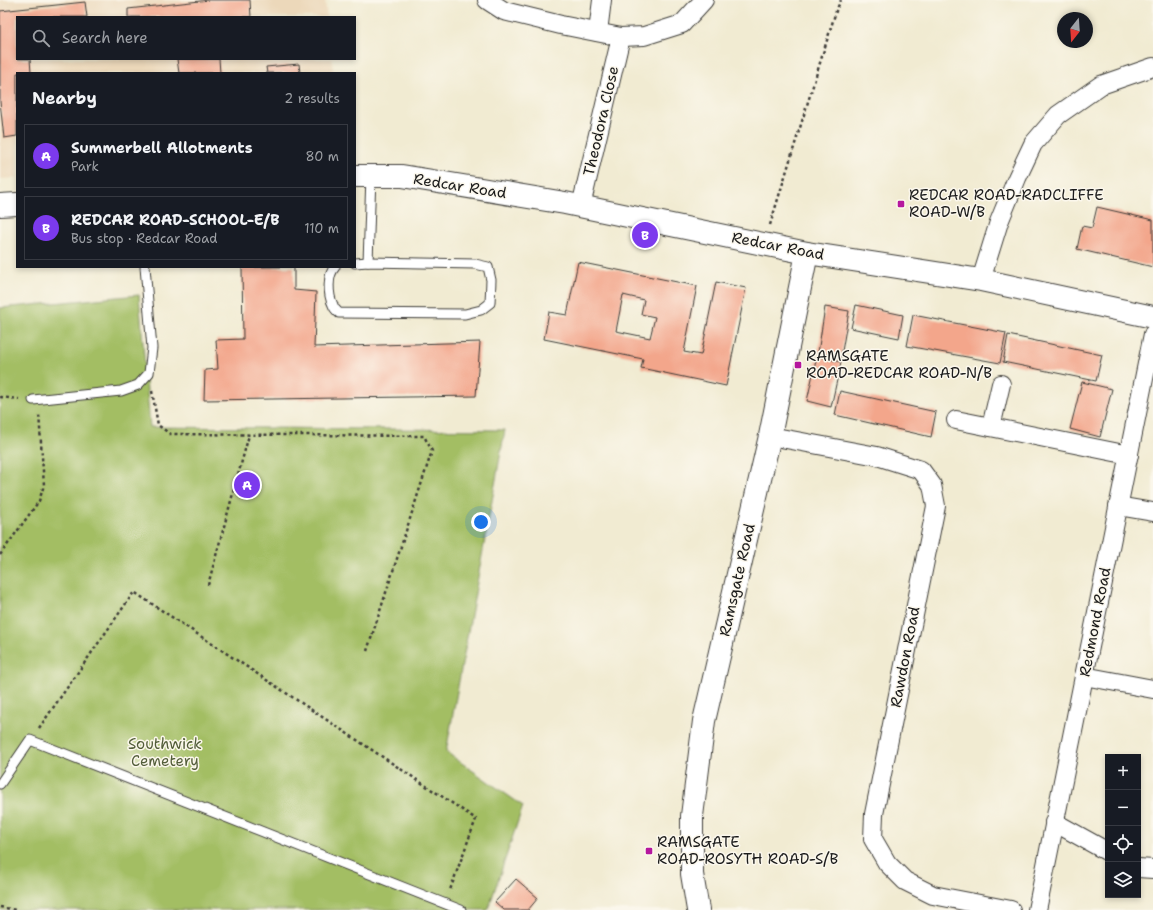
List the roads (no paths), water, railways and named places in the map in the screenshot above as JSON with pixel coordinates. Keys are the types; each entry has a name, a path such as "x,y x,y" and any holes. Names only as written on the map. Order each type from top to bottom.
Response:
{"street":[{"path":"487,0 504,11 561,25 621,37 644,36 682,24 704,0"},
{"path":"598,32 602,0"},
{"name":"Theodora Close","path":"581,206 621,37"},
{"path":"981,280 999,222 1033,144 1058,115 1101,85 1153,67"},
{"name":"Redcar Road","path":"363,176 402,176 581,206 806,253 981,280 1153,317"},
{"path":"0,205 16,204"},
{"name":"Ramsgate Road","path":"698,910 692,874 692,816 704,721 770,436 806,253"},
{"name":"Redmond Road","path":"1037,910 1153,334"},
{"path":"991,427 1002,384"},
{"path":"956,420 1129,455"},
{"name":"Rawdon Road","path":"770,436 877,456 921,470 932,485 936,506 874,814 873,839 887,863 905,881 933,895 1011,910"},
{"path":"1118,506 1153,512"},
{"path":"1084,676 1153,690"},
{"path":"1054,822 1105,850"},
{"path":"1141,868 1153,869"}],"lane":[{"path":"363,176 368,262"},
{"path":"334,268 330,274 330,298 334,308 339,313 465,314 481,310 490,303 491,280 488,268 475,264 356,263"},
{"path":"36,400 121,391 138,385 149,373 152,348 145,268"},
{"path":"0,784 30,740 461,910"}],"place":[{"name":"REDCAR ROAD-RADCLIFFE ROAD-W/B","path":"901,204"},
{"name":"REDCAR ROAD-SCHOOL-E/B","path":"645,235"},
{"name":"RAMSGATE ROAD-REDCAR ROAD-N/B","path":"798,365"},
{"name":"Summerbell Allotments","path":"247,485"},
{"name":"RAMSGATE ROAD-ROSYTH ROAD-S/B","path":"649,851"}],"park label":[{"name":"Southwick Cemetery","path":"165,752"}]}
